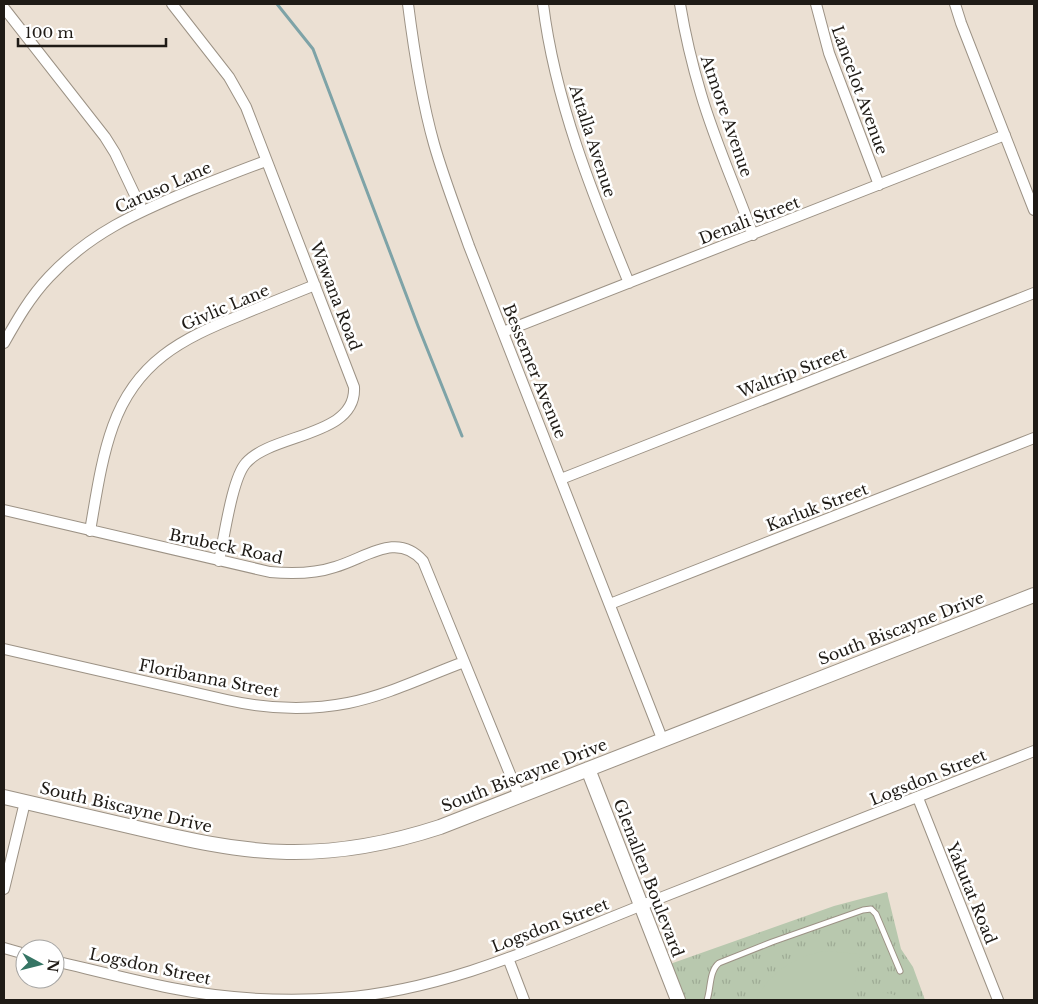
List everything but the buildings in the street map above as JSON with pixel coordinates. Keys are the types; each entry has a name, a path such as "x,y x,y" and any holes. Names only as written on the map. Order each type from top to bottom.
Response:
{"street":[{"name":"Wawana Road","path":"172,4 229,77 246,107 352,380 354,391 353,402 344,416 337,421 258,453 245,464 236,482 219,561"},
{"name":"Bessemer Avenue","path":"408,4 419,79 442,173 663,741"},
{"name":"Attalla Avenue","path":"543,4 554,67 567,119 583,169 629,283"},
{"name":"Atmore Avenue","path":"680,4 687,43 701,95 713,132 753,235"},
{"name":"Lancelot Avenue","path":"816,4 829,53 879,186"},
{"path":"955,4 1034,210"},
{"path":"4,8 105,137 115,153 142,210"},
{"name":"Denali Street","path":"503,332 1005,135"},
{"name":"Caruso Lane","path":"4,344 34,295 63,263 93,238 142,210 266,161"},
{"name":"Givlic Lane","path":"90,531 112,428 125,401 143,375 162,356 183,341 315,285"},
{"name":"Waltrip Street","path":"561,479 1034,293"},
{"name":"Karluk Street","path":"610,604 1034,438"},
{"name":"Brubeck Road","path":"4,510 270,572 303,573 336,567 392,547 410,550 424,561 518,796"},
{"name":"South Biscayne Drive","path":"4,797 214,845 250,850 288,852 342,849 396,840 440,826 663,741 1034,595"},
{"name":"Floribanna Street","path":"4,649 227,700 257,706 287,708 315,708 350,703 464,662"},
{"name":"Logsdon Street","path":"65,963 170,988 242,998 292,1000 342,998 389,992 435,982 508,958 1034,751"},
{"name":"Glenallen Boulevard","path":"588,769 678,1000"},
{"name":"Yakutat Road","path":"918,798 998,1000"},
{"path":"4,889 26,802"},
{"path":"508,958 524,1000"}],"lane":[{"path":"707,1000 712,973 715,966 719,963 863,910 871,909 876,914 900,971"}],"green space":[{"path":"887,892 901,949 913,967 925,1000 684,1000 670,964 834,906"},
{"path":"825,951 860,954 852,1000 756,1000 768,981 784,967 804,957"},
{"path":"880,992 892,994 905,1000 879,1000"}],"waterway":[{"path":"277,4 313,49 418,326 462,436"}]}
